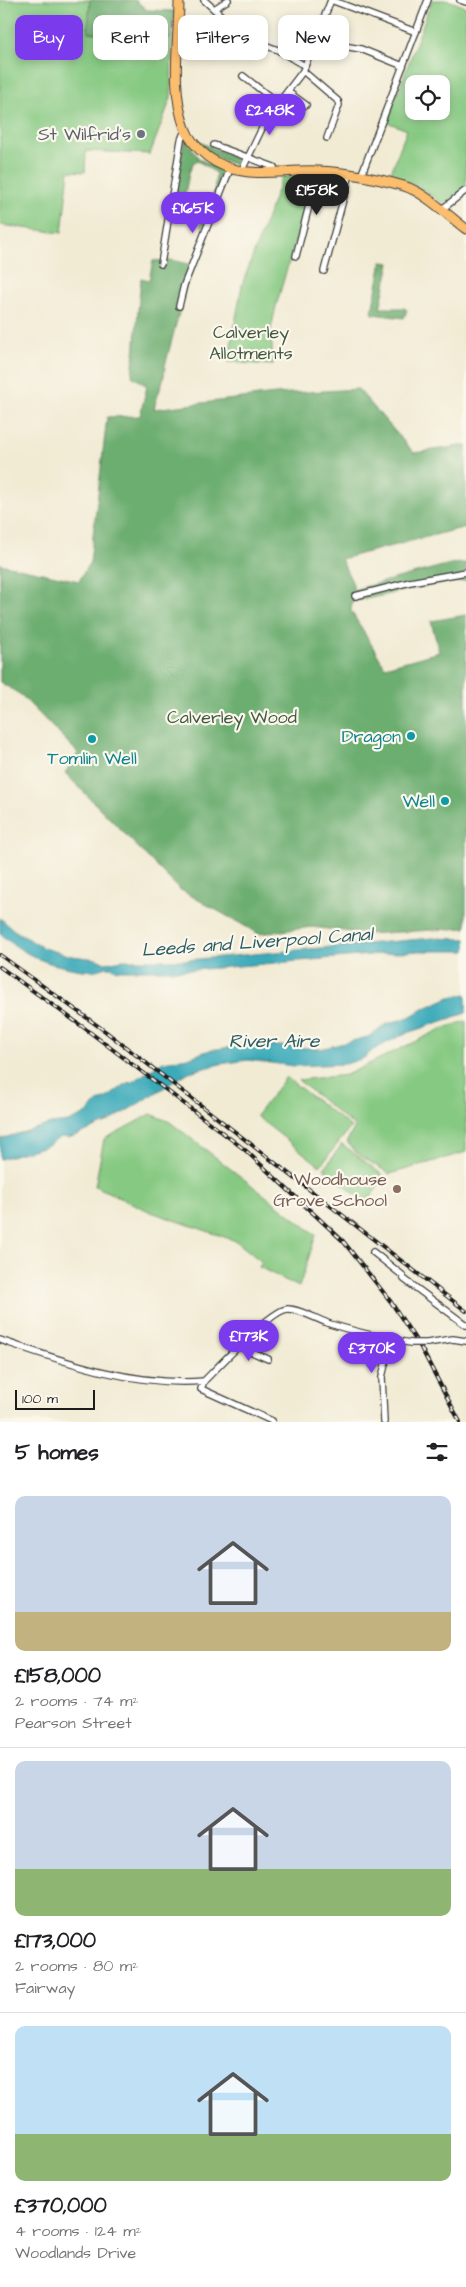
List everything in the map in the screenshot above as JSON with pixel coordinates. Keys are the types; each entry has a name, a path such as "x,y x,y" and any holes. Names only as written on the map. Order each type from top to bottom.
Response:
{"main road":[{"path":"179,0 177,86 179,108 185,130 198,149 214,161 241,172 256,174 318,171 362,176 406,187 466,229"}],"street":[{"path":"204,0 246,38 278,50 304,69 338,101 339,105 328,138"},
{"path":"214,9 228,0"},
{"path":"325,15 331,0 416,32"},
{"path":"362,176 428,0"},
{"path":"460,0 466,2"},
{"path":"349,47 361,49 403,66"},
{"path":"241,172 267,118 288,92 304,69 308,60"},
{"path":"243,76 279,104"},
{"path":"288,92 306,105"},
{"path":"161,264 181,140 185,130"},
{"path":"214,145 247,159 274,167"},
{"path":"180,306 184,285 230,169"},
{"path":"296,256 318,171"},
{"path":"324,271 350,174"},
{"path":"441,210 465,191"},
{"path":"355,596 410,582 466,572"},
{"path":"373,1252 402,1275 404,1279 466,1325"},
{"path":"272,1422 201,1389 204,1381 238,1346 280,1312 288,1309 329,1324 391,1340 411,1343 453,1339 466,1341"},
{"path":"0,1340 73,1364 151,1382 204,1381"},
{"path":"384,1422 382,1377 391,1340"},
{"path":"238,1346 268,1359"}],"green space":[{"path":"0,0 90,0 88,28 93,29 93,60 168,60 168,38 172,38 171,98 150,154 86,151 85,172 69,171 62,233 0,225"},
{"path":"90,0 135,0 147,10 174,11 172,38 168,38 168,15 93,15 93,33 88,32"},
{"path":"432,0 448,0 466,7 466,188 444,204 415,185 389,177 407,130 387,122"},
{"path":"186,139 199,159 227,172 203,228 200,226 214,193 216,173 198,161 193,163 189,173 183,205 179,208 173,207 184,141"},
{"path":"195,140 243,161 236,165 225,161 214,156"},
{"name":"Calverley Allotments","path":"282,177 314,177 276,306 271,329 273,365 228,362 242,285"},
{"name":"Calverley Wood","path":"170,260 195,265 186,286 165,366 164,377 154,409 275,394 358,389 414,453 466,445 466,527 341,559 353,584 353,590 450,564 466,563 466,581 436,584 352,602 351,611 385,667 439,652 431,621 466,615 466,928 367,934 312,927 259,934 179,889 65,773 78,753 21,695 0,682 0,564 79,581 90,562 107,417 140,416 147,386 132,376 141,278 149,280 153,261"},
{"path":"382,262 390,263 380,308 404,308 407,310 404,318 373,314"},
{"path":"466,1021 466,1152 390,1174 354,1151 347,1141 355,1127 298,1080 346,1075 441,1029"},
{"path":"286,1077 351,1127 320,1166 256,1116"},
{"path":"151,1114 170,1122 316,1235 299,1287 259,1267 262,1262 236,1241 151,1212 95,1186 104,1139"},
{"path":"342,1144 385,1177 366,1203 324,1169"}],"water":[{"path":"0,918 14,930 43,948 72,956 97,959 105,963 123,960 187,960 432,938 466,939 466,951 418,951 192,970 117,970 109,967 87,970 52,964 36,958 14,945 0,934"},
{"name":"River Aire","path":"466,994 466,1013 404,1034 373,1050 364,1058 346,1064 294,1066 248,1060 220,1064 189,1072 109,1122 69,1138 61,1137 46,1146 0,1159 0,1139 51,1124 68,1122 84,1115 96,1103 163,1062 188,1058 210,1050 252,1044 320,1049 368,1037 387,1024 409,1017 450,997"}],"railway":[{"path":"0,955 105,1031 466,1311"},
{"path":"0,967 83,1027 244,1149 343,1241 391,1302 421,1348 460,1422"}],"place":[{"name":"St Wilfrid's","path":"141,134"},
{"name":"Dragon","path":"411,736"},
{"name":"Tomlin Well","path":"92,739"},
{"name":"Well","path":"445,801"},
{"name":"Woodhouse Grove School","path":"397,1189"}],"water label":[{"name":"Leeds and Liverpool Canal","path":"257,941"}]}
